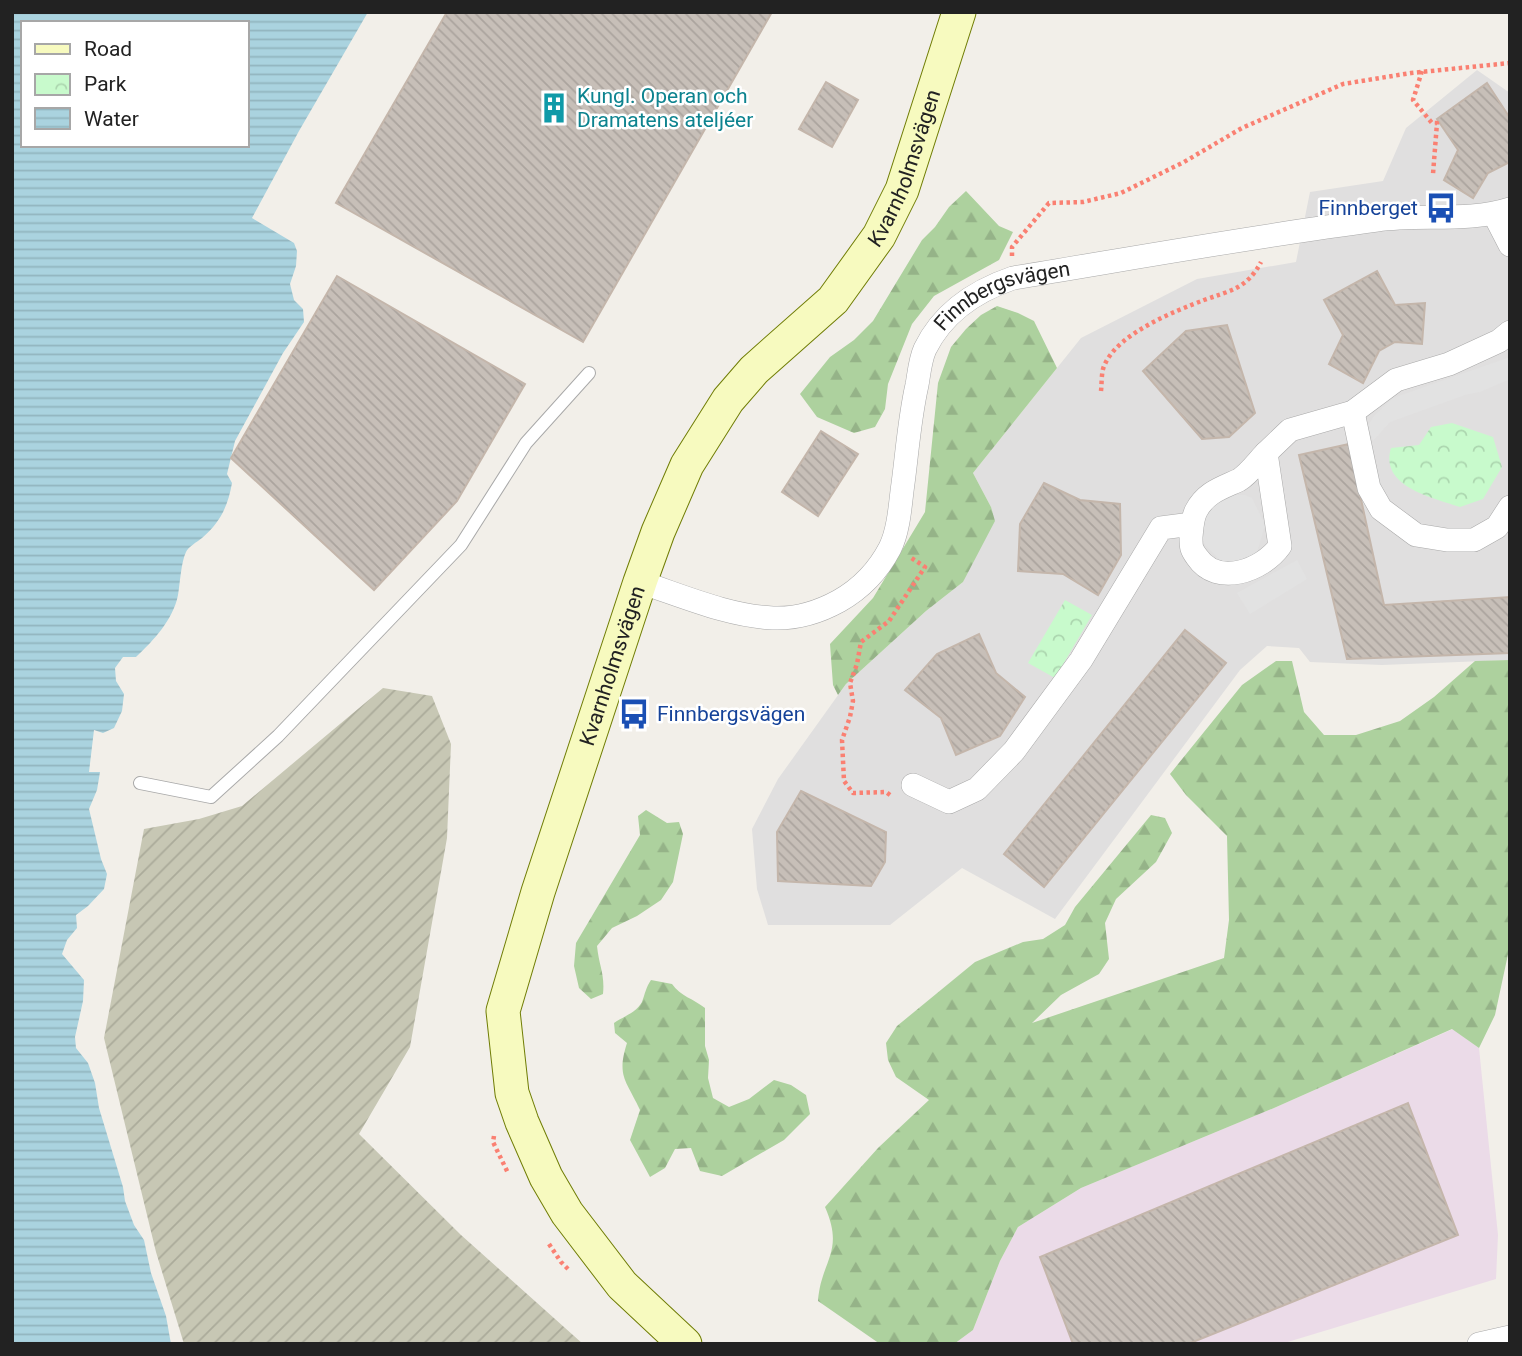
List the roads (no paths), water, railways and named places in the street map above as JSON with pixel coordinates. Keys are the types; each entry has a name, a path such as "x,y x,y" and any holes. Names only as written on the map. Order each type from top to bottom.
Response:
{"street":[{"name":"Kvarnholmsvägen","path":"685,1344 622,1285 567,1213 546,1177 512,1093 503,1011 538,892 640,582 687,465 729,400 754,370 832,300 879,236 902,190 959,12"},
{"name":"Finnbergsvägen","path":"640,582 747,615 774,618 799,617 856,591 877,570 892,545 900,508 914,396 924,352 939,326 964,301 989,286 1013,278 1277,233 1398,217 1502,212 1510,245"},
{"path":"1266,453 1280,546 1272,558 1232,574 1220,574 1202,566 1190,548 1196,511 1210,494 1241,479 1266,453 1290,430 1353,412 1396,380 1449,364 1499,341 1510,332"},
{"path":"1353,412 1369,488 1381,509 1416,536 1474,540 1497,527 1510,507"},
{"path":"913,785 949,802 977,789 1014,751 1081,660 1161,528 1192,524"},
{"path":"1479,1344 1510,1337"}],"lane":[{"path":"140,783 211,797 278,736 461,545 526,443 589,373"}],"water":[{"path":"12,12 368,12 252,218 294,243 297,251 296,266 290,284 294,300 303,309 304,322 283,353 235,441 227,474 232,483 228,499 214,526 186,552 172,613 162,629 136,657 123,657 115,668 116,681 124,694 122,711 114,728 103,733 94,730 89,772 100,772 97,790 89,809 107,874 104,889 76,915 77,928 67,940 62,954 84,980 83,1001 75,1037 76,1048 88,1063 95,1083 99,1108 125,1201 134,1225 144,1240 151,1273 166,1316 171,1344 12,1344"}],"place":[{"name":"Kungl. Operan och Dramatens ateljéer","path":"554,108"},
{"name":"Finnberget","path":"1441,208"},
{"name":"Finnbergsvägen","path":"634,714"}]}
